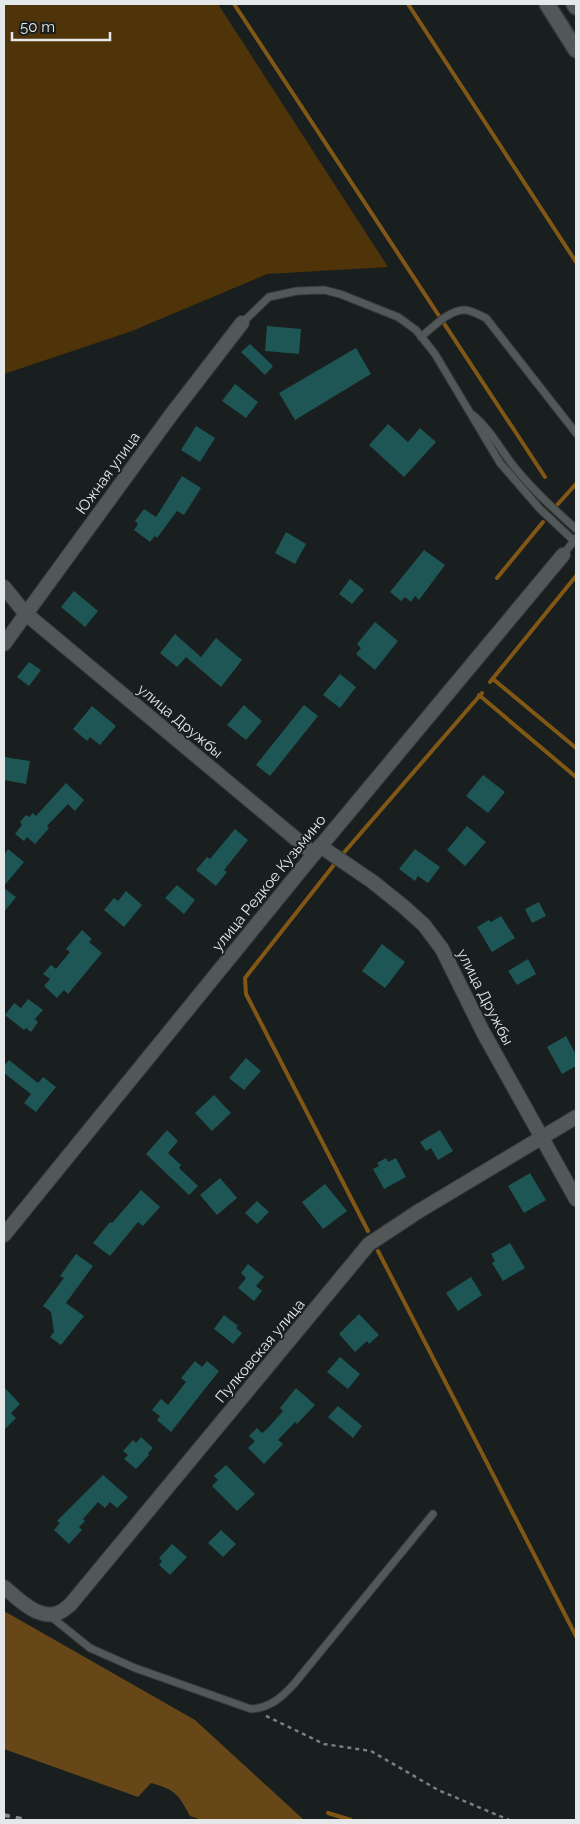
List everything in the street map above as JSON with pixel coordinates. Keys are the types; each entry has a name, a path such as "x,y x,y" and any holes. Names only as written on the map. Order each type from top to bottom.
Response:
{"street":[{"path":"547,4 576,50"},
{"name":"Южная улица","path":"4,644 172,414 242,323"},
{"name":"улица Редкое Кузьмино","path":"4,1235 317,850 563,555"},
{"name":"улица Дружбы","path":"4,587 25,613 317,850 373,882 424,925 442,949 483,1032 576,1199"},
{"name":"Пулковская улица","path":"48,1615 60,1613 72,1603 369,1244 419,1211 576,1117"},
{"path":"4,1587 33,1610 48,1615"}],"lane":[{"path":"242,323 269,297 297,291 324,290 340,294 398,317 416,330 436,354 479,429 505,469 540,509 575,540 563,555"},
{"path":"421,337 450,315 463,310 474,312 486,318 576,432"},
{"path":"471,413 485,425 515,468 536,492 576,529"},
{"path":"48,1615 90,1648 135,1668 251,1709 262,1709 282,1697 294,1684 433,1514"}],"path":[{"path":"251,1709 324,1744 371,1751 438,1790 509,1820"}],"shaded area":[{"path":"4,4 218,4 388,267 267,274 132,331 4,374"},
{"path":"4,1611 195,1720 304,1820 202,1820 190,1816 179,1798 171,1791 151,1783 138,1797 4,1749"}],"building":[{"path":"267,326 301,329 299,354 265,351"},
{"path":"250,344 273,366 265,375 241,352"},
{"path":"356,348 371,374 295,420 279,393"},
{"path":"235,384 258,402 246,418 222,401"},
{"path":"388,424 408,442 420,428 436,442 404,477 369,445"},
{"path":"196,426 215,438 200,462 181,450"},
{"path":"182,476 201,488 184,515 177,511 157,538 155,536 150,542 134,530 138,524 135,521 144,509 156,517"},
{"path":"286,532 306,544 295,564 275,553"},
{"path":"424,550 445,565 419,600 415,596 411,602 405,597 401,601 390,592"},
{"path":"350,579 364,590 352,604 339,594"},
{"path":"74,591 98,611 85,627 61,607"},
{"path":"375,622 398,641 375,670 356,654 361,648 357,644"},
{"path":"175,634 201,657 216,638 242,660 221,687 186,657 177,667 160,653"},
{"path":"29,662 41,670 29,686 17,677"},
{"path":"340,674 356,687 340,708 323,695"},
{"path":"244,705 262,721 246,740 227,725"},
{"path":"304,705 318,716 270,776 256,765"},
{"path":"92,706 116,726 100,745 90,737 87,741 73,729"},
{"path":"4,757 30,761 26,784 4,780"},
{"path":"483,775 505,792 488,813 466,796"},
{"path":"66,783 84,800 75,811 68,804 47,826 49,828 35,844 27,837 24,841 15,834 22,825 20,822 26,815 29,817 33,813 36,816"},
{"path":"467,826 486,842 465,866 447,850"},
{"path":"235,829 248,840 224,870 227,872 216,886 196,870 207,857 210,859"},
{"path":"8,849 24,862 4,886 4,855"},
{"path":"415,849 440,867 428,883 418,876 415,881 399,869"},
{"path":"177,885 195,900 184,914 165,898"},
{"path":"4,888 16,897 4,912"},
{"path":"126,891 142,905 124,927 104,910 114,898 118,901"},
{"path":"539,902 546,916 532,923 525,909"},
{"path":"501,916 515,938 492,952 477,927"},
{"path":"82,930 92,939 89,942 102,953 68,994 64,990 57,998 44,986 50,979 43,974 51,965 56,969 70,952 66,949"},
{"path":"382,944 405,962 385,988 362,971"},
{"path":"528,959 536,974 517,985 508,971"},
{"path":"28,999 43,1010 35,1019 38,1022 31,1032 26,1028 24,1030 5,1015 14,1003 21,1008"},
{"path":"566,1036 576,1055 576,1066 562,1074 547,1047"},
{"path":"246,1058 261,1071 244,1090 229,1078"},
{"path":"9,1060 38,1083 43,1077 56,1087 36,1112 24,1103 31,1094 4,1073 4,1066"},
{"path":"214,1095 231,1113 212,1131 195,1113"},
{"path":"167,1130 178,1141 168,1153 181,1165 179,1168 198,1186 189,1195 146,1154"},
{"path":"440,1130 453,1151 438,1160 431,1148 426,1151 420,1142"},
{"path":"386,1158 388,1162 396,1158 406,1177 384,1189 373,1169 379,1166 377,1163"},
{"path":"530,1173 546,1200 524,1213 508,1186"},
{"path":"220,1178 237,1198 217,1215 200,1195"},
{"path":"325,1184 347,1211 323,1229 302,1202"},
{"path":"141,1190 160,1207 143,1226 138,1222 110,1256 93,1243"},
{"path":"257,1201 269,1212 257,1224 245,1213"},
{"path":"510,1243 525,1268 503,1281 492,1263 495,1261 491,1254"},
{"path":"76,1254 93,1266 66,1303 84,1316 61,1345 50,1337 54,1332 51,1312 43,1306 64,1278 60,1276"},
{"path":"248,1264 264,1277 256,1286 262,1291 254,1301 238,1288 246,1278 241,1273"},
{"path":"471,1277 482,1295 458,1311 446,1293"},
{"path":"359,1314 379,1335 369,1344 367,1341 355,1352 339,1334"},
{"path":"224,1315 238,1326 236,1328 242,1333 233,1344 214,1329"},
{"path":"340,1357 360,1374 348,1389 327,1372"},
{"path":"195,1361 202,1367 207,1361 219,1371 171,1432 157,1420 160,1416 152,1410 161,1399 168,1405 186,1382 181,1378"},
{"path":"4,1387 20,1404 11,1413 16,1418 4,1430"},
{"path":"296,1388 315,1405 278,1440 283,1444 264,1464 248,1448 255,1441 249,1436 257,1428 262,1433 267,1429 283,1411 280,1408"},
{"path":"338,1406 362,1426 353,1438 328,1417"},
{"path":"141,1437 153,1448 136,1469 124,1459 128,1455 123,1451 133,1440 136,1443"},
{"path":"226,1465 255,1494 237,1511 212,1486 218,1480 214,1476"},
{"path":"103,1475 128,1497 117,1508 110,1502 105,1508 98,1502 83,1519 85,1521 79,1527 82,1530 69,1544 54,1530 60,1523 57,1521"},
{"path":"221,1530 236,1544 223,1557 208,1543"},
{"path":"172,1544 187,1557 170,1575 159,1565 162,1561 159,1558"}],"waterway":[{"path":"234,4 545,477"},
{"path":"408,4 576,262"},
{"path":"557,505 576,484"},
{"path":"497,578 543,522"},
{"path":"490,682 576,576"},
{"path":"493,679 576,748"},
{"path":"341,856 482,693"},
{"path":"479,695 576,777"},
{"path":"337,861 245,978 246,994 368,1231"},
{"path":"378,1251 576,1636"},
{"path":"328,1813 351,1820"}],"railway":[{"path":"4,1815 26,1820"}]}
